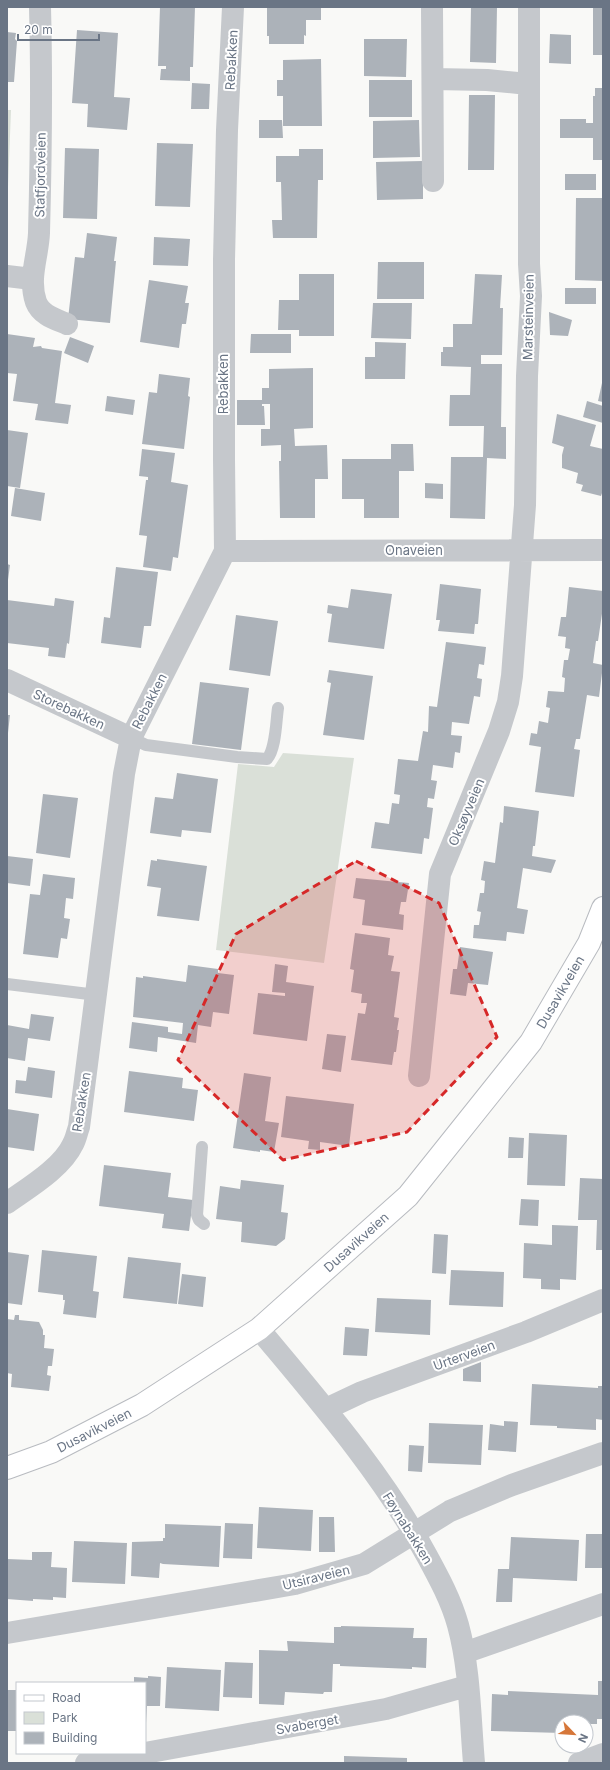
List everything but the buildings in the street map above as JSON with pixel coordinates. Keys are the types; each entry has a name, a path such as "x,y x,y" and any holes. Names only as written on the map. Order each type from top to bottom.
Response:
{"main road":[{"name":"Dusavikveien","path":"7,1468 51,1452 142,1405 259,1329 408,1196 531,1042 589,943 603,908"}],"street":[{"name":"Statfjordveien","path":"40,7 41,98 39,235 32,278 36,301 40,309 67,324"},
{"name":"Rebakken","path":"7,1203 52,1170 66,1156 73,1145 79,1127 124,774 131,738 225,551 224,260 227,130 234,7"},
{"path":"432,7 434,180"},
{"name":"Marsteinveien","path":"523,550 527,376 531,296 528,264 529,7"},
{"path":"433,79 487,80 528,84"},
{"path":"7,276 32,278"},
{"name":"Oksøyveien","path":"419,1076 440,874 499,731 508,702 523,550"},
{"name":"Onaveien","path":"225,551 603,550"},
{"name":"Storebakken","path":"7,680 131,738"},
{"name":"Urterveien","path":"326,1409 362,1392 526,1332 603,1300"},
{"name":"Føynabakken","path":"259,1329 326,1409 369,1467 414,1533 449,1598 458,1624 464,1653 474,1763"},
{"name":"Utsiraveien","path":"7,1633 151,1610 318,1578 364,1564 450,1511 512,1485 603,1453"},
{"path":"464,1653 603,1604"},
{"name":"Svaberget","path":"146,1753 386,1709 467,1686"},
{"name":"Svaberget","path":"86,1763 138,1754"},
{"path":"579,1763 603,1754"}],"lane":[{"name":"Rebakken","path":"131,738 146,745 237,757 267,759 270,756 274,740 278,708"},
{"path":"7,984 97,995"},
{"path":"202,1147 197,1215 199,1220 204,1224"}],"highlighted area":[{"path":"356,861 439,903 497,1037 407,1132 283,1160 178,1060 236,934"}],"green space":[{"path":"7,110 11,110 7,213"},
{"path":"283,753 354,758 324,963 216,950 238,764 274,767"}]}
